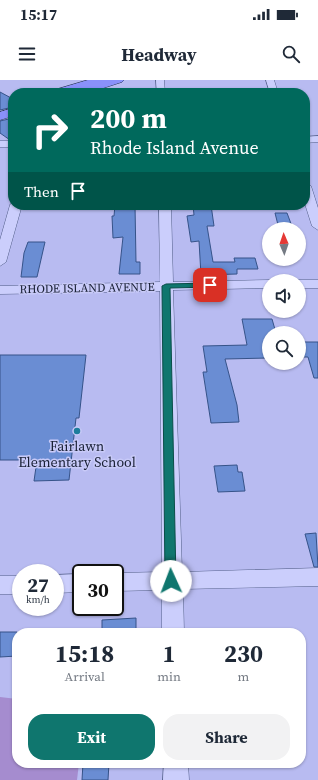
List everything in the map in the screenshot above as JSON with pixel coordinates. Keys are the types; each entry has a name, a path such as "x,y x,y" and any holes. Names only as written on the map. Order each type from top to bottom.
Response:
{"main road":[{"path":"72,88 100,80"},
{"path":"92,88 118,80"}],"street":[{"path":"310,201 318,226"},
{"path":"0,262 15,210"},
{"path":"164,210 173,628"},
{"name":"RHODE ISLAND AVENUE","path":"0,290 262,284"},
{"path":"306,284 318,284"},
{"path":"124,582 318,577"},
{"path":"0,585 12,585"},
{"path":"176,768 176,780"}],"shaded area":[{"path":"0,697 12,698 12,768 78,768 77,780 0,780"}],"building":[{"path":"0,92 8,96 8,108 0,110"},
{"path":"8,119 8,139 0,133 0,121"},
{"path":"115,210 135,210 136,262 140,262 140,274 119,274 123,237 113,238 112,216 114,216"},
{"path":"194,210 212,210 214,226 207,226 213,262 235,262 234,258 255,258 258,269 237,269 237,274 201,275 199,241 191,242 187,216 194,215"},
{"path":"275,213 287,213 290,222 277,222"},
{"path":"28,242 45,242 37,277 21,277 24,253"},
{"path":"242,319 272,319 274,326 262,326 262,358 225,359 237,405 239,422 211,423 203,372 207,372 203,346 247,345"},
{"path":"306,342 318,342 318,378 314,378 308,357 306,357"},
{"path":"0,355 86,355 79,418 76,418 69,480 34,481 37,460 0,460"},
{"path":"237,465 238,472 242,472 245,491 218,492 214,466"},
{"path":"316,533 318,567 314,567 305,534"},
{"path":"136,618 136,628 102,628 102,620"},
{"path":"0,632 12,632 12,656 0,657"},
{"path":"83,768 109,768 108,780 82,780"}],"place":[{"name":"Fairlawn Elementary School","path":"77,431"}],"route":[{"path":"171,581 166,286 210,285"}]}
